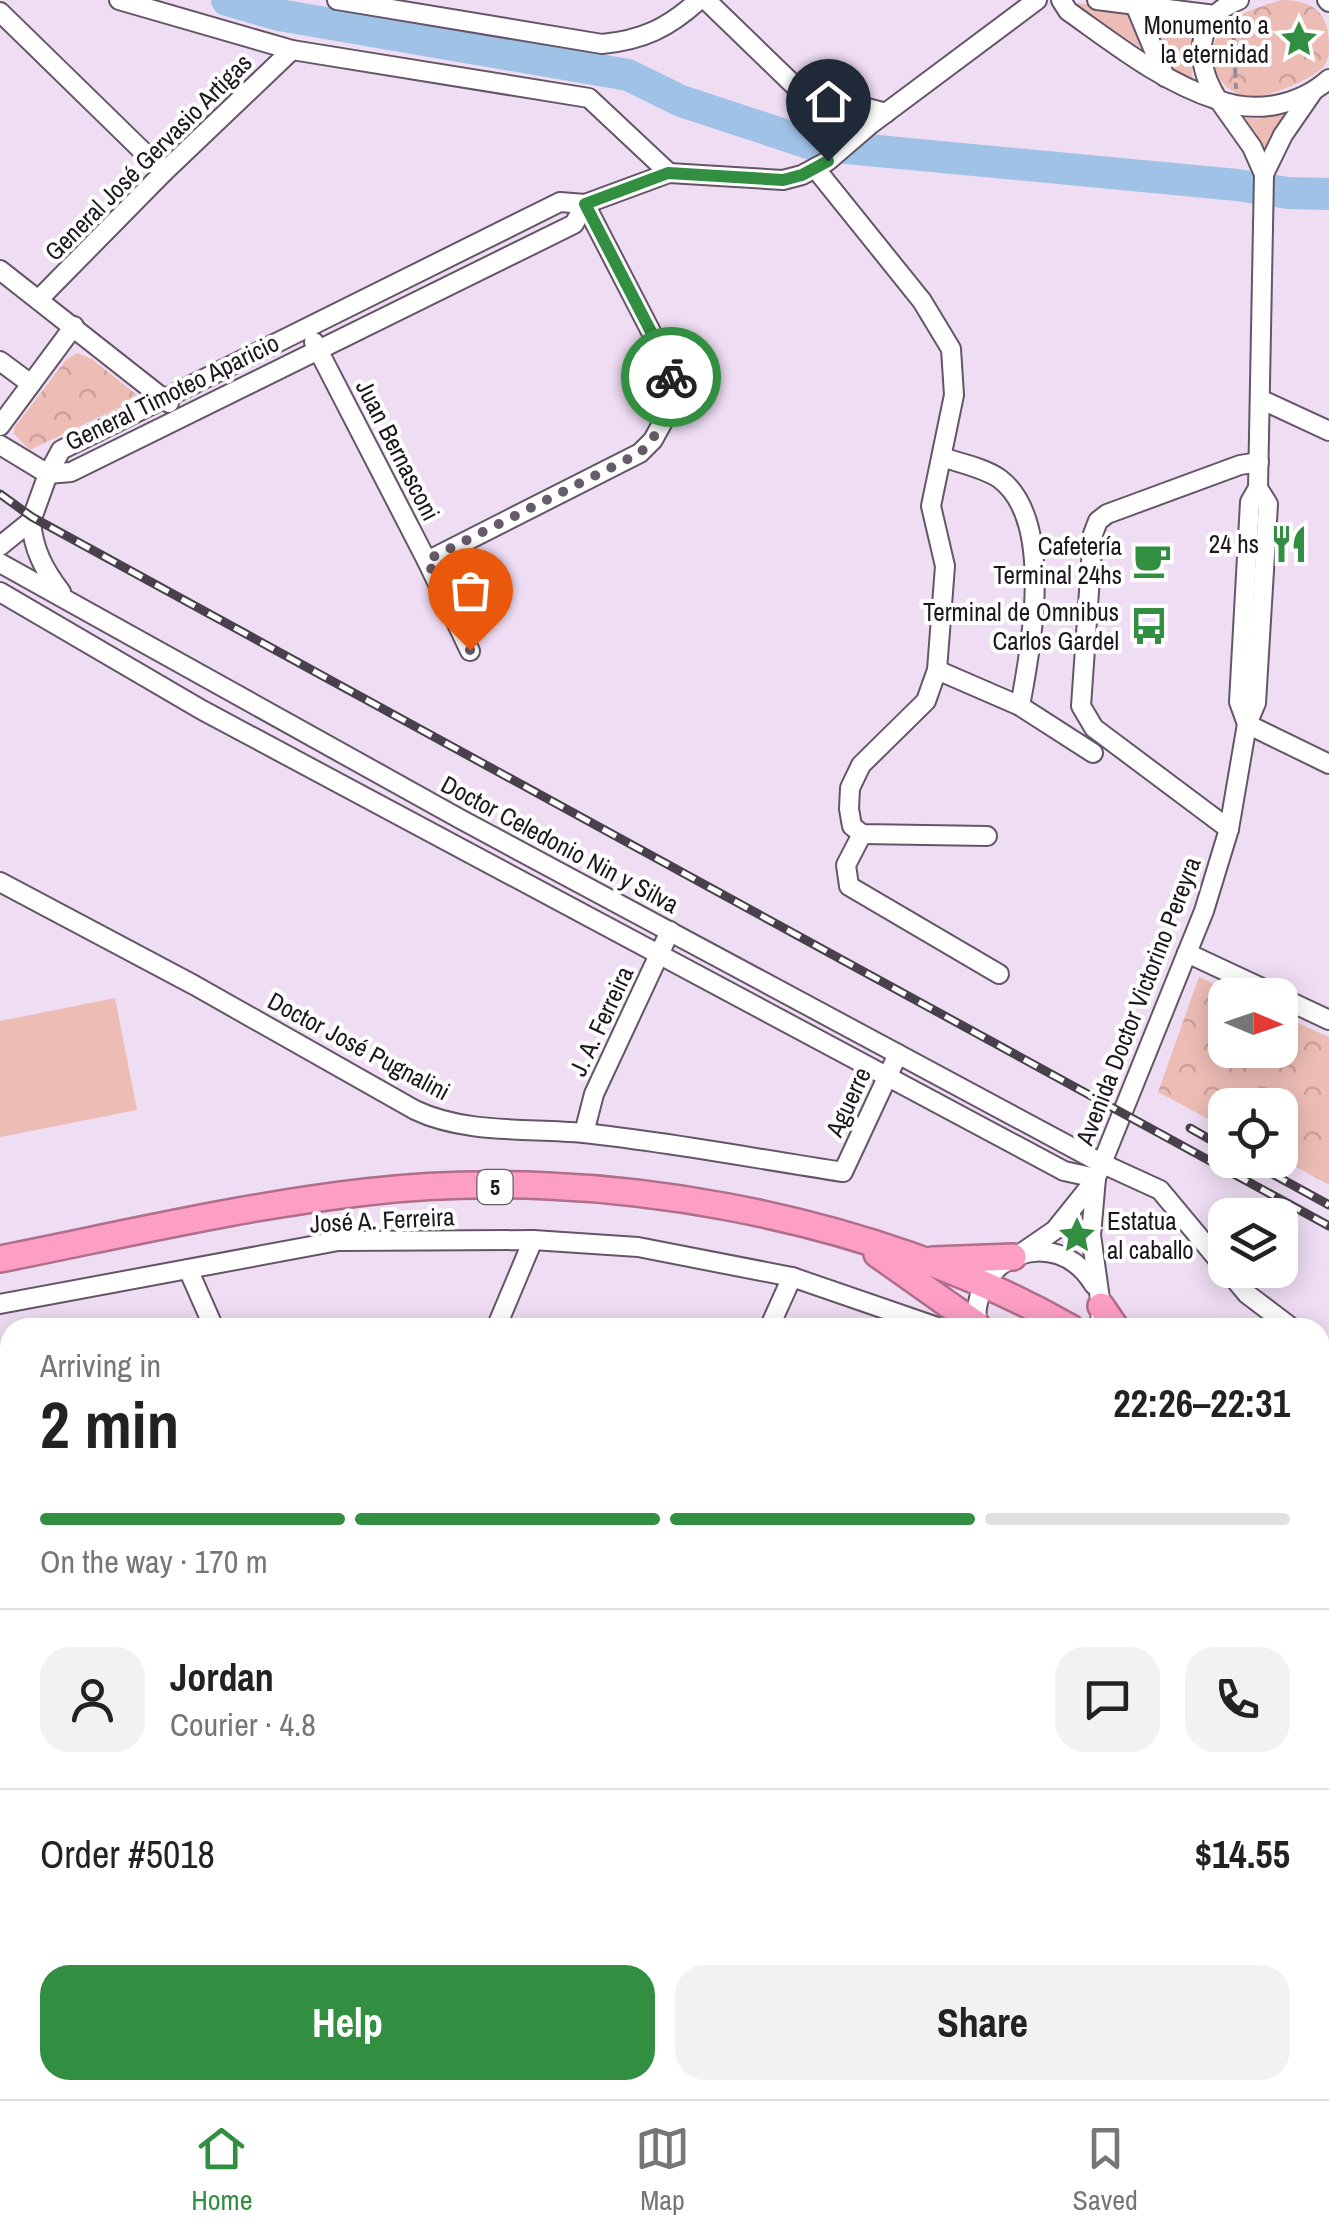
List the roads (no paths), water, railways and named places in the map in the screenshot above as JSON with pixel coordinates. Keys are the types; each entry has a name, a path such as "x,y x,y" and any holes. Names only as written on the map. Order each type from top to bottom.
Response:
{"highway":[{"name":"5","path":"0,1258 369,1191 441,1187 581,1189 663,1198 801,1222 920,1260 1050,1318"},
{"path":"856,1240 966,1318"},
{"path":"920,1260 1017,1255"}],"street":[{"path":"119,0 292,50 589,98 668,173"},
{"path":"338,0 602,44 654,34 702,0 799,90 878,119"},
{"path":"987,836 862,834 852,826 848,810 850,788 861,765 926,702 937,670 945,566 931,506 954,395 950,349 922,301 821,164 1038,0"},
{"path":"1060,0 1068,11 1165,78 1226,103 1267,108 1312,92 1329,80"},
{"path":"1097,0 1215,14"},
{"path":"1236,1 1215,14 1204,36 1201,64 1204,78 1226,103 1264,174"},
{"path":"1134,2 1165,78"},
{"path":"0,12 164,172"},
{"name":"General José Gervasio Artigas","path":"39,300 164,172 292,50"},
{"path":"1264,174 1282,136 1312,92"},
{"name":"General Timoteo Aparicio","path":"48,474 61,450 560,202 585,204 668,173 783,180 821,164"},
{"name":"Avenida Doctor Victorino Pereyra","path":"1098,1171 1188,952 1229,829 1247,724 1239,702 1250,502 1258,488 1264,174"},
{"path":"427,560 640,453 672,405 674,386 662,353 585,204"},
{"name":"General Timoteo Aparicio","path":"48,474 70,472 574,224 585,204"},
{"path":"0,270 182,414"},
{"path":"0,426 74,326"},
{"name":"Juan Bernasconi","path":"307,328 470,650"},
{"path":"0,361 31,384"},
{"path":"1260,399 1329,432"},
{"path":"0,445 48,474 31,521 32,538 44,570 64,596"},
{"path":"942,456 1000,478 1027,522 1034,560 1033,616 1020,706"},
{"path":"1229,829 1094,728 1086,717 1081,706 1093,534 1098,521 1107,514 1240,465 1259,462"},
{"path":"0,546 31,521"},
{"name":"Doctor Celedonio Nin y Silva","path":"0,563 216,686 898,1054 1098,1171"},
{"name":"Doctor Celedonio Nin y Silva","path":"0,592 202,710 887,1078 1064,1171 1098,1171"},
{"path":"937,670 1020,706 1093,753"},
{"path":"202,710 216,686"},
{"path":"1247,724 1329,764"},
{"path":"449,844 462,820"},
{"path":"862,834 846,865 849,886 999,974"},
{"name":"Doctor José Pugnalini","path":"0,882 432,1118 456,1124 584,1133 844,1172"},
{"name":"J. A. Ferreira","path":"584,1133 594,1094 670,931"},
{"path":"1188,952 1241,978"},
{"path":"1298,1005 1329,1020"},
{"name":"Aguerre","path":"844,1172 898,1054"},
{"path":"977,1318 982,1285 1000,1264 1054,1230 1098,1171"},
{"path":"1098,1171 1160,1190 1208,1247"},
{"path":"1098,1171 1090,1235 1099,1308"},
{"path":"500,1318 532,1240"},
{"name":"José A. Ferreira","path":"0,1304 338,1242 532,1240 638,1247 792,1276 912,1318"},
{"path":"1017,1255 1036,1251 1065,1257 1088,1276 1099,1308"},
{"path":"188,1269 210,1318"},
{"path":"773,1318 792,1276"},
{"path":"1242,1288 1279,1318"}],"waterway":[{"path":"227,0 279,15 628,75 681,101 815,145 1329,194"}],"railway":[{"path":"0,494 32,517 1329,1226"},
{"path":"1190,1128 1208,1138"},
{"path":"1280,1178 1329,1205"}],"place":[{"name":"Monumento a la eternidad","path":"1299,39"},
{"name":"24 hs","path":"1289,544"},
{"name":"Cafetería Terminal 24hs","path":"1152,560"},
{"name":"Terminal de Omnibus Carlos Gardel","path":"1149,626"},
{"name":"Estatua al caballo","path":"1077,1235"}]}
